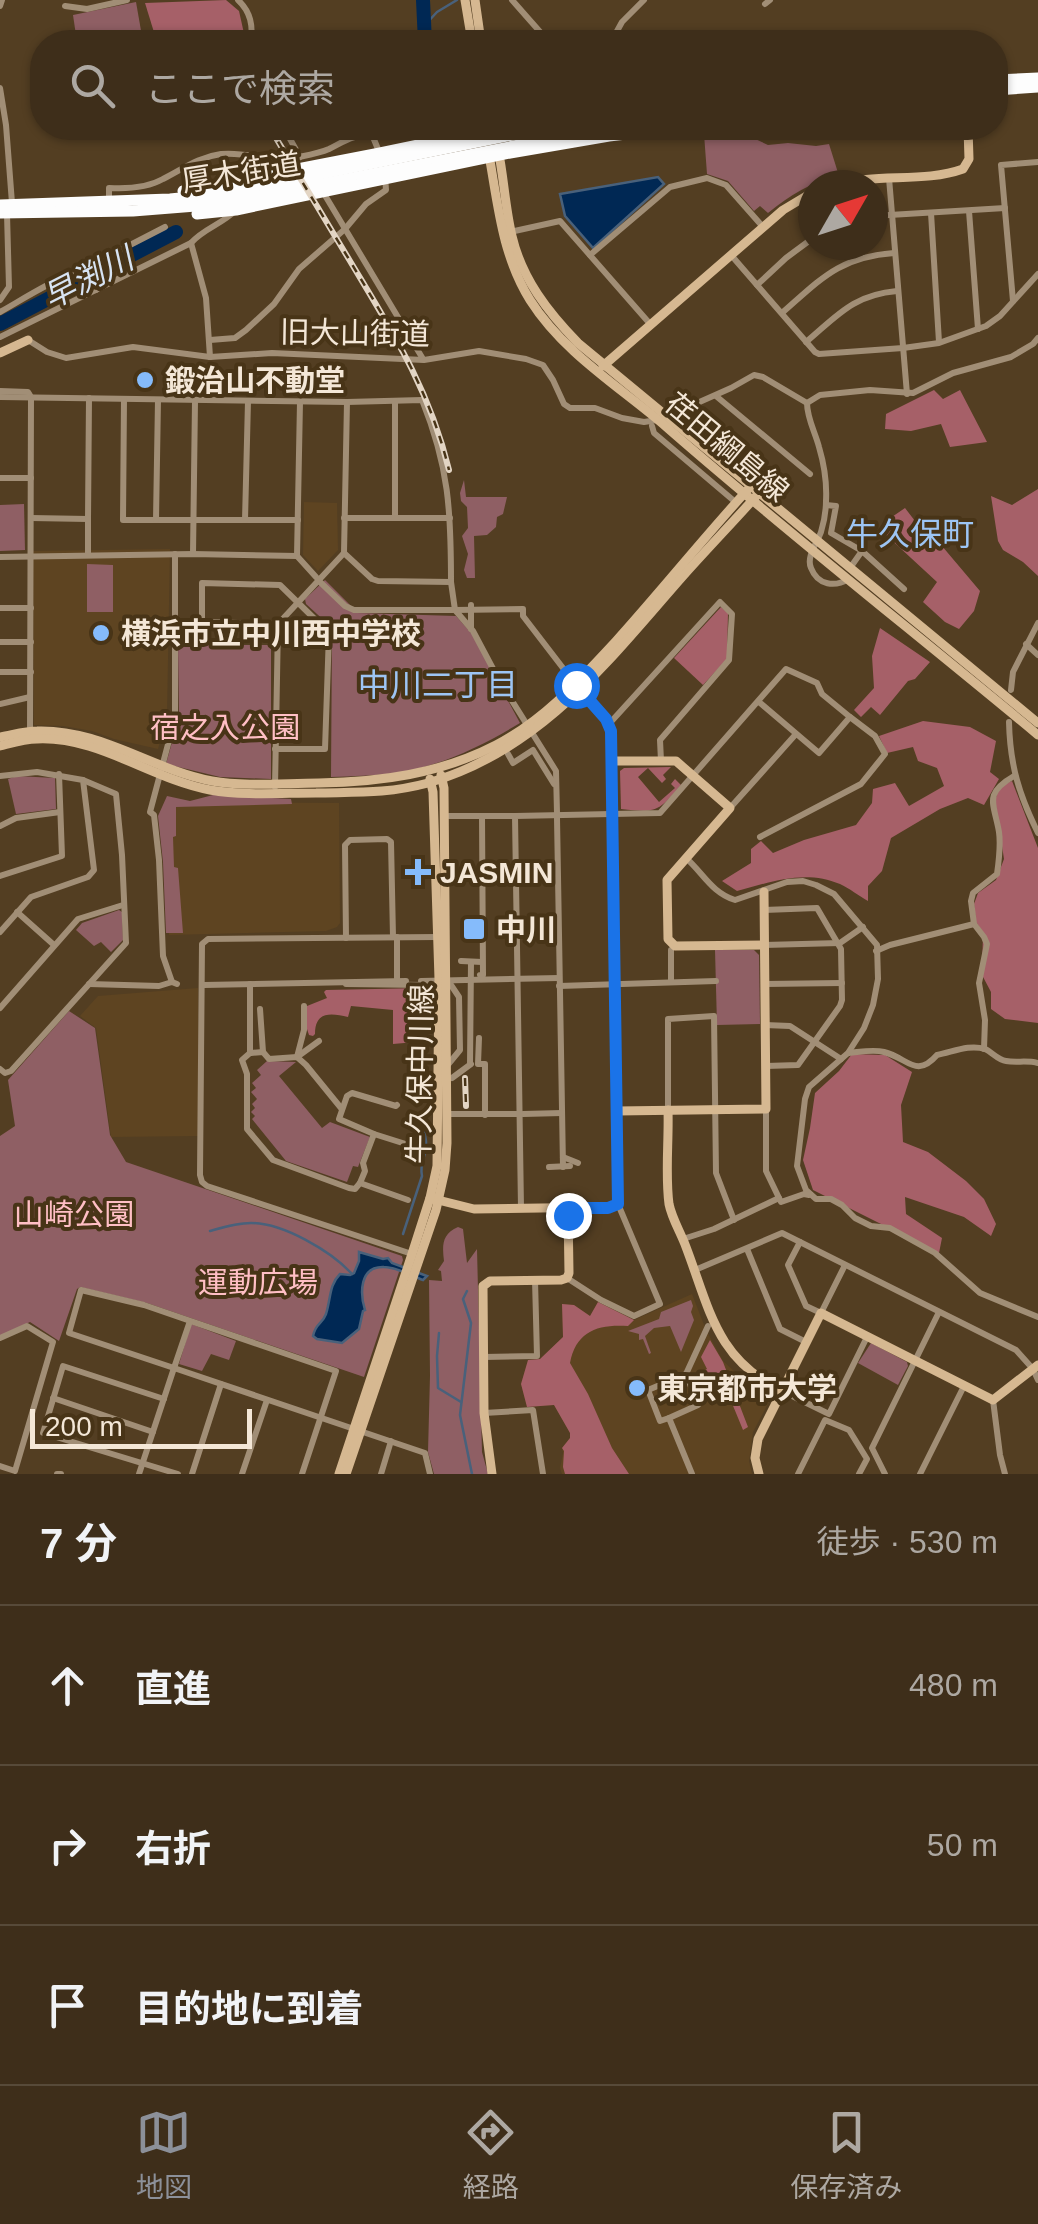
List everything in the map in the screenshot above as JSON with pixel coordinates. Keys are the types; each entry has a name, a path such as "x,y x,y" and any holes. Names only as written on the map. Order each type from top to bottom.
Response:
{"highway":[{"path":"1008,79 1038,78"},
{"path":"1008,89 1038,87"},
{"path":"130,201 440,140"},
{"name":"厚木街道","path":"5,209 170,199 238,200 496,140"},
{"name":"厚木街道","path":"5,209 88,212 190,208 545,140"},
{"path":"238,200 322,192 587,140"}],"street":[{"path":"65,6 87,9 127,0"},
{"path":"238,0 251,19 251,30"},
{"path":"471,2 487,0"},
{"path":"512,0 538,30"},
{"path":"618,30 644,0"},
{"path":"471,2 472,30"},
{"path":"471,2 478,30"},
{"path":"0,88 6,126 9,287 0,300"},
{"path":"291,140 300,157"},
{"path":"110,202 109,188 160,181 188,163 216,155 243,153 278,161 324,151 346,140"},
{"path":"210,340 235,338 274,304 299,269 345,229 366,204 386,190 374,140"},
{"name":"荏田綱島線","path":"493,140 506,231 533,296 554,331 602,368 743,499 849,573 1038,722"},
{"path":"906,394 889,177 963,169 969,159 968,140"},
{"path":"1013,302 1002,164 1038,162"},
{"path":"590,255 670,187 706,178 726,185 763,227"},
{"path":"322,192 424,360"},
{"path":"0,337 191,243 228,218 238,200"},
{"path":"602,368 798,201"},
{"path":"888,216 1005,208"},
{"path":"969,211 978,329"},
{"path":"931,214 939,343"},
{"path":"506,231 560,221 651,324"},
{"path":"0,312 166,227"},
{"path":"191,243 206,298 210,357"},
{"path":"757,285 798,249"},
{"path":"782,313 832,270 861,258 894,252"},
{"path":"731,255 820,354 939,343 978,329 995,321 1038,274"},
{"path":"86,269 96,289"},
{"path":"806,342 853,302 897,291"},
{"path":"806,403 820,395 870,390 906,394 953,372 1011,358 1038,338"},
{"path":"0,354 28,340"},
{"name":"旧大山街道","path":"28,340 66,358 134,346 210,357 272,353 424,360 479,351 526,359 542,366 570,408 595,408 622,418 660,422"},
{"path":"660,422 754,375 806,403"},
{"path":"0,394 28,392 31,398 30,735"},
{"path":"716,395 810,474"},
{"path":"31,398 422,400 443,462 455,610 471,629 556,771 564,983 562,1157 570,1165"},
{"path":"88,556 89,398"},
{"path":"124,399 124,520 298,520"},
{"path":"156,520 158,400"},
{"path":"193,554 195,400"},
{"path":"245,520 248,401"},
{"path":"395,401 396,518"},
{"path":"300,402 297,556 318,580 354,610 524,609 523,616 609,724 618,1204 660,1304 634,1316 566,1278 484,1284 484,1413 492,1474"},
{"path":"275,788 278,624 344,552 346,402"},
{"path":"806,403 820,448 826,505 810,559 813,572 829,585 840,584 862,551"},
{"name":"荏田綱島線","path":"660,422 756,489 1038,735"},
{"path":"0,478 31,478"},
{"path":"0,738 72,733 165,769 218,782 275,788 435,775 510,737 578,688 743,499 756,489"},
{"path":"826,505 836,506 831,534 862,551 904,589"},
{"path":"31,518 88,519"},
{"path":"344,518 450,518"},
{"path":"344,552 378,582 451,582"},
{"path":"88,984 174,983 163,956 159,860 154,815 150,812 175,718 175,554"},
{"path":"0,557 297,556"},
{"path":"276,749 325,749 328,633 280,585 202,584 202,622 278,624"},
{"path":"609,724 720,602 732,614 729,660 660,740 660,761"},
{"path":"471,607 471,629"},
{"path":"0,608 31,608"},
{"path":"1011,690 1013,672 1038,624"},
{"path":"0,642 31,642"},
{"path":"1026,644 1038,654"},
{"path":"449,816 660,814 786,669 817,683 822,694 875,736 885,754 861,784 760,837"},
{"path":"0,672 30,672"},
{"path":"0,704 30,697"},
{"path":"759,702 819,753 850,717"},
{"path":"1009,722 1014,776 1038,833"},
{"path":"796,734 667,880 668,939 675,946 840,944 864,927"},
{"path":"0,746 30,735"},
{"path":"508,754 513,763 533,750 556,786"},
{"path":"611,762 676,761 730,808"},
{"path":"0,876 62,856 59,774"},
{"path":"0,776 59,774 116,794 126,943 12,1071 5,1073 0,1068"},
{"name":"牛久保中川線","path":"342,1474 446,1156 446,978 435,775"},
{"path":"984,1049 985,1020 979,983 987,944 974,924 970,902 973,893 997,874 999,834 992,802 999,785 1014,776"},
{"path":"0,932 30,896 94,872 82,780"},
{"path":"0,826 16,818 60,812"},
{"path":"482,816 482,976 494,976"},
{"path":"515,816 521,1208"},
{"path":"204,985 401,981 391,842 387,839 350,840 345,844 346,938"},
{"path":"686,858 705,874 717,892 735,900 788,882 816,885 834,894 877,944 878,979 873,1005 859,1038 809,1088 805,1099 797,1166 810,1195"},
{"path":"764,892 766,1171 779,1198 782,1202 804,1194 831,1199 854,1218 871,1226 890,1228 935,1253 980,1294 1038,1316"},
{"path":"0,1008 78,918 123,905"},
{"path":"764,910 817,908 840,944 842,983 840,1006 798,1065 766,1066"},
{"path":"17,912 54,945"},
{"path":"876,952 974,924"},
{"path":"412,1254 207,1186 201,1178 203,942 442,936"},
{"name":"牛久保中川線","path":"357,1430 412,1254 434,1199 442,936"},
{"path":"671,950 671,982"},
{"path":"462,962 482,959"},
{"path":"471,962 474,1064"},
{"path":"340,983 352,986 547,978 564,983 716,981"},
{"path":"765,984 842,983"},
{"path":"250,984 250,1053"},
{"path":"297,1057 304,1030 304,1006"},
{"path":"260,1008 263,1052 269,1059 297,1057 320,1041"},
{"path":"734,1220 716,1173 714,1016 668,1018 670,1207 713,1323 726,1347 762,1381 828,1414 867,1337"},
{"path":"766,1025 790,1026 844,1056 882,1051 916,1067 928,1065 938,1055 967,1047 984,1049 1006,1061 1038,1063"},
{"path":"474,1064 479,1038"},
{"path":"263,1052 250,1053 242,1060 247,1074 247,1128 274,1160 355,1189 365,1170 362,1163 374,1134"},
{"path":"297,1057 342,1109"},
{"path":"452,1078 474,1064 485,1064 485,1114"},
{"path":"398,1104 353,1089 339,1119 412,1146"},
{"path":"617,1110 766,1109"},
{"path":"452,1114 564,1115"},
{"path":"562,1157 570,1165"},
{"path":"549,1167 570,1165"},
{"path":"360,1184 408,1200"},
{"path":"683,1239 779,1198"},
{"path":"434,1199 474,1208 608,1208 618,1204"},
{"path":"566,1278 568,1208"},
{"path":"694,1270 782,1233 1016,1350 1036,1367 1038,1380"},
{"path":"800,1242 788,1264 806,1306 993,1400"},
{"path":"747,1249 780,1328 806,1342"},
{"path":"759,1474 755,1458 758,1439 845,1265"},
{"path":"484,1357 536,1356 535,1280"},
{"path":"302,1474 321,1418 336,1371 144,1305 81,1290 70,1333 267,1400 321,1418 357,1430 425,1452 430,1474"},
{"path":"884,1474 872,1448 939,1312"},
{"path":"139,1474 190,1321"},
{"path":"0,1338 27,1326 53,1342 15,1472 0,1466"},
{"path":"686,1374 698,1405 660,1421 648,1390 686,1374 708,1326"},
{"path":"164,1399 62,1366 43,1433 178,1474"},
{"path":"993,1400 1036,1367"},
{"path":"192,1474 221,1384"},
{"path":"920,1474 964,1386"},
{"path":"53,1398 154,1432"},
{"path":"242,1474 267,1400"},
{"path":"993,1400 1005,1474"},
{"path":"484,1413 533,1410 543,1474"},
{"path":"669,1418 692,1474"},
{"path":"798,1474 825,1420 849,1430 867,1460 859,1474"},
{"path":"381,1474 391,1441"}],"shaded area":[{"path":"226,0 239,11 243,30 153,30 145,3"},
{"path":"934,390 943,399 960,390 987,442 950,447 941,424 911,431 885,429 886,414"},
{"path":"1038,489 1038,576 1003,550 991,496 1012,505"},
{"path":"304,502 337,503 338,550 318,571 303,555"},
{"path":"905,508 980,591 974,611 959,629 923,602 937,582 885,534 886,521"},
{"name":"横浜市立中川西中学校","path":"170,549 167,715 158,749 92,731 34,725 33,551"},
{"path":"721,607 728,613 727,659 703,685 674,658"},
{"path":"880,628 930,662 880,715 871,707 861,717 854,710 874,688 872,656"},
{"path":"923,721 970,727 996,741 990,772 999,779 984,805 968,798 940,809 891,838 882,871 868,886 868,901 840,884 814,878 788,879 737,891 722,881 751,863 751,849 761,841 773,853 856,825 872,803 873,789 895,783 909,806 944,786 937,768 918,761 913,747 887,753 879,736"},
{"path":"671,767 663,775 666,779 662,783 648,768 638,777 659,802 675,788 671,784 675,779 681,785 661,806 642,811 621,809 620,771 624,768"},
{"path":"1012,781 1038,848 1038,1023 1005,1019 991,1009 991,992 982,975 983,932 976,922 974,904 978,893 996,880 1004,859 995,800 1000,786"},
{"path":"170,798 181,802 339,803 337,927 326,931 169,935"},
{"path":"198,988 198,1136 111,1137 96,1028 80,1016 98,996"},
{"path":"423,988 423,1006 416,1012 416,1020 427,1041 393,1044 393,1010 351,1006 348,1017 321,1017 315,1034 309,1035 307,1006 327,998 326,990"},
{"path":"852,1054 885,1055 912,1072 901,1105 903,1142 928,1152 984,1199 996,1224 991,1236 964,1217 905,1197 906,1214 942,1238 939,1253 813,1190 803,1160 815,1093"},
{"name":"東京都市大学","path":"692,1294 723,1361 756,1391 771,1398 753,1432 749,1461 752,1474 562,1474 562,1448 570,1433 554,1405 527,1407 521,1384 528,1360 540,1359 563,1337 562,1304 574,1305 590,1316 598,1302 634,1320"},
{"path":"598,1302 634,1320 628,1326 607,1326 590,1332 577,1343 570,1363 629,1474 565,1474 562,1448 570,1433 554,1405 527,1407 521,1384 528,1360 540,1359 563,1337 562,1304 574,1305 590,1316"},
{"path":"710,1340 723,1362 748,1427 743,1430 722,1379 702,1387 697,1374 707,1369 701,1357"}],"green space":[{"path":"136,2 141,30 75,30 73,15"},
{"path":"704,140 829,144 837,170 798,170 798,192 768,213 760,206 754,211 728,181 707,174"},
{"path":"464,480 466,497 507,497 496,527 487,535 474,536 475,578 467,578 464,570 468,554 462,536 468,528 467,507 460,493"},
{"path":"24,504 25,550 0,551 0,505"},
{"path":"87,564 113,565 113,612 87,612"},
{"path":"325,580 358,613 456,616 472,634 520,723 428,766 387,774 331,777 332,634 305,599"},
{"name":"宿之入公園","path":"178,645 271,645 271,779 220,777 166,764 179,717"},
{"path":"55,778 56,809 16,814 8,779"},
{"path":"213,795 291,799 292,804 176,807 174,867 178,868 183,933 166,933 158,816 167,796 190,801"},
{"path":"119,910 123,940 111,952 101,942 94,946 76,930 82,923"},
{"path":"715,950 754,950 759,955 760,1024 717,1025"},
{"name":"山崎公園","path":"69,1011 95,1028 110,1135 126,1162 402,1256 364,1377 147,1303 80,1287 59,1341 30,1322 0,1336 0,1136 15,1126 8,1080"},
{"path":"267,1061 296,1062 279,1076 322,1128 330,1122 370,1137 347,1182 286,1161 252,1119 252,1104 257,1099 251,1092 256,1088 252,1083 261,1075 257,1070"},
{"path":"458,1227 463,1229 467,1263 477,1249 482,1452 488,1474 434,1474 428,1452 429,1280 442,1281 438,1270 444,1261 444,1241"},
{"path":"691,1300 694,1320 681,1352 670,1326 654,1328 645,1336 649,1354 639,1334 628,1331 659,1319 661,1312"},
{"path":"191,1324 236,1341 229,1360 211,1354 202,1371 179,1364"},
{"path":"871,1343 907,1362 898,1385 858,1363"}],"water":[{"path":"658,177 664,184 593,248 565,216 560,194"},
{"path":"359,1252 388,1258 427,1276 423,1280 389,1267 370,1271 363,1282 365,1310 359,1329 342,1343 317,1339 314,1331 326,1314 334,1283 340,1274 354,1273"}],"waterway":[{"name":"早渕川","path":"423,0 424,30"},
{"path":"425,25 457,0"},
{"name":"早渕川","path":"0,324 176,232"},
{"path":"354,334 381,320"},
{"path":"403,1234 422,1176 426,1149 422,1127"},
{"path":"210,1231 246,1223 264,1224 319,1248 352,1274"},
{"path":"467,1291 463,1299 471,1323 460,1415 472,1474"},
{"path":"439,1333 438,1388 461,1402"}],"railway":[{"path":"277,140 408,361 431,413 449,470"},
{"path":"465,1078 466,1106"}],"place":[{"name":"鍛治山不動堂","path":"145,380"},
{"name":"横浜市立中川西中学校","path":"101,633"},
{"name":"JASMIN","path":"418,872"},
{"name":"中川","path":"474,929"},
{"name":"東京都市大学","path":"637,1388"}],"district":[{"name":"牛久保町","path":"910,534"},
{"name":"中川二丁目","path":"438,685"}],"route":[{"path":"568,1215 568,1208 608,1208 618,1204 611,731 606,719 576,685"}],"park label":[{"name":"運動広場","path":"258,1282"}]}
